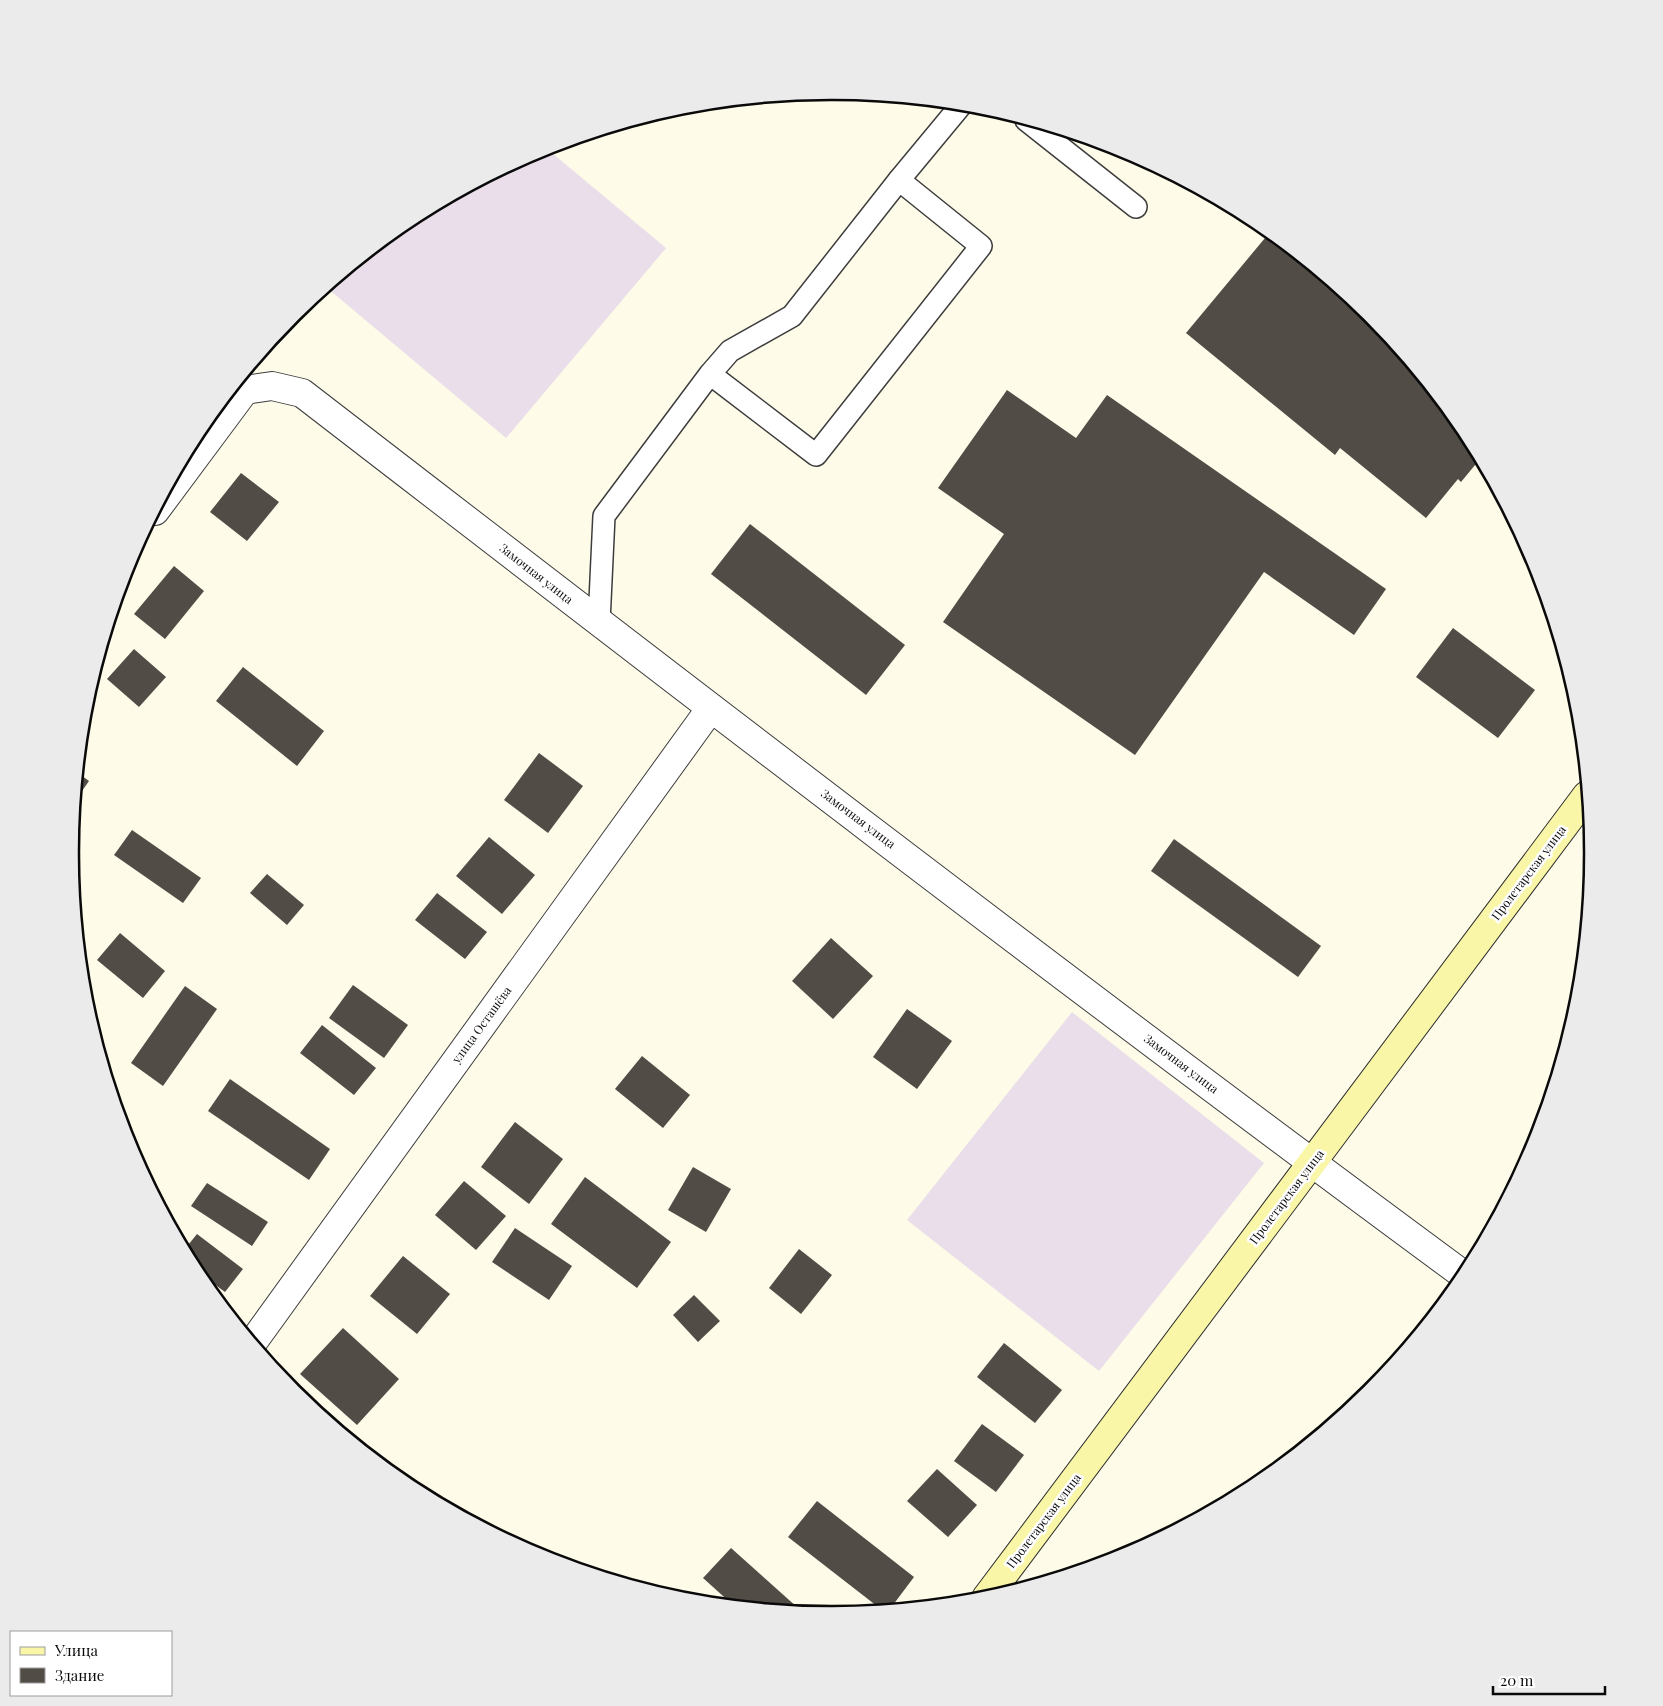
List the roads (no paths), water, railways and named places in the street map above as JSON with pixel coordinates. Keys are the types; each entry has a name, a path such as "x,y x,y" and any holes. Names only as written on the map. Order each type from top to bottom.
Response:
{"street":[{"name":"Замочная улица","path":"179,479 245,390 272,386 302,393 711,708 1312,1163 1457,1270"},
{"name":"улица Осташёва","path":"256,1337 711,708"},
{"name":"Пролетарская улица","path":"994,1587 1583,802"}],"lane":[{"path":"599,622 604,516 710,374 730,351 792,316 899,180 956,111"},
{"path":"1038,130 1136,207"},
{"path":"710,374 816,455 981,246 899,180"}]}
